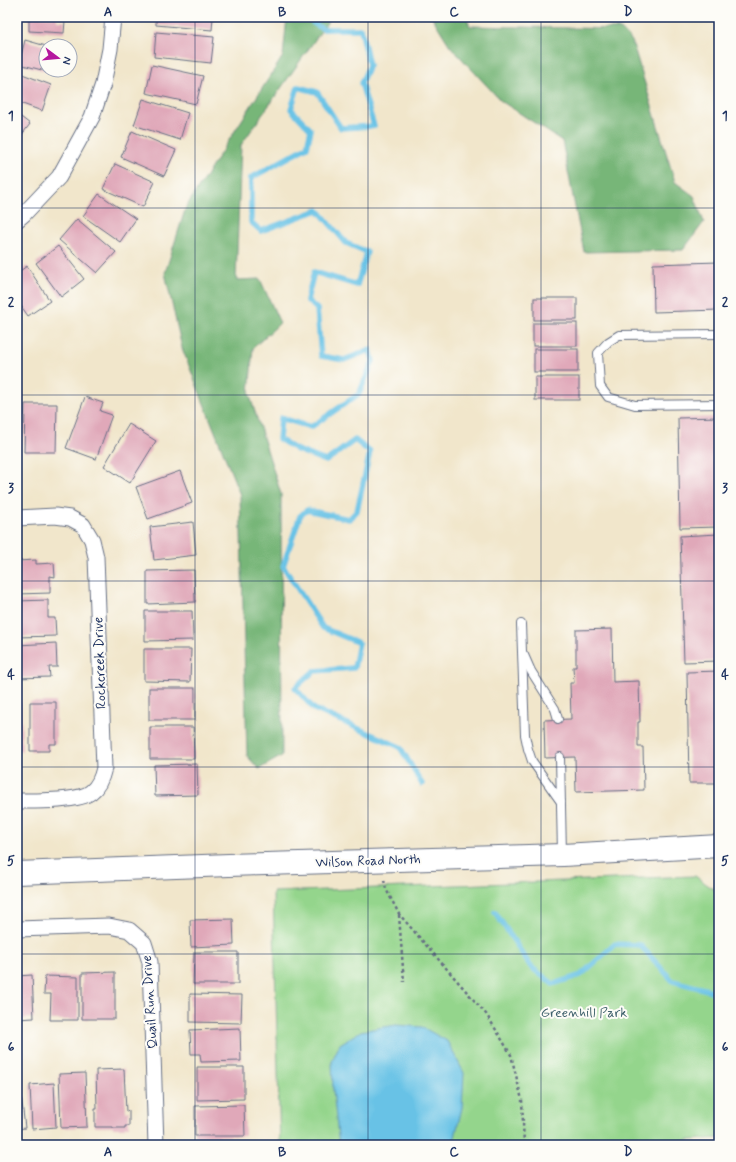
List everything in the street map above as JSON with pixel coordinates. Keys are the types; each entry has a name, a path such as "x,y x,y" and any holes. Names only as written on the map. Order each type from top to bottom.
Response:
{"street":[{"path":"17,220 59,177 92,118 103,84 110,49 113,17"},
{"name":"Rockcreek Drive","path":"17,518 55,516 70,518 83,525 92,540 96,558 104,768 101,781 90,793 75,798 17,802"},
{"name":"Wilson Road North","path":"17,873 562,855 719,846"},
{"name":"Quail Run Drive","path":"17,929 109,926 129,930 144,943 150,962 156,1145"}],"lane":[{"path":"719,334 619,335 608,342 598,353 600,386 608,397 635,405 719,404"},
{"path":"521,624 525,735 528,749 532,761 561,802"},
{"path":"522,650 531,671 555,709 558,719"},
{"path":"560,757 562,855"}],"path":[{"path":"382,860 386,889 399,914 486,1014 511,1055 522,1100 524,1145"},
{"path":"399,914 404,982"}],"green space":[{"path":"287,17 331,17 241,145 236,280 260,279 280,323 253,348 249,393 281,494 282,756 259,769 247,756 240,495 182,348 165,273 186,207 283,56"},
{"path":"432,17 466,17 470,26 621,29 632,41 675,182 694,196 704,222 683,250 584,252 562,141 501,101 450,46"},
{"name":"Greenhill Park","path":"695,876 719,893 719,1138 624,1145 280,1145 273,892"}],"water":[{"path":"396,1025 422,1027 447,1041 464,1073 462,1108 453,1145 339,1145 333,1090 332,1061 340,1044 361,1031"}],"building":[{"path":"29,17 57,17 57,21 65,21 64,33 29,31"},
{"path":"156,17 213,17 212,30 156,25"},
{"path":"156,32 214,37 211,63 154,57"},
{"path":"25,40 38,44 38,69 19,64"},
{"path":"152,65 203,76 196,104 146,93"},
{"path":"17,72 51,85 42,111 17,102"},
{"path":"143,99 188,113 180,140 134,125"},
{"path":"17,114 30,124 17,141"},
{"path":"132,131 176,150 164,176 121,157"},
{"path":"115,164 155,182 143,207 103,189"},
{"path":"99,194 136,219 120,242 83,216"},
{"path":"77,219 116,252 97,273 59,240"},
{"path":"58,246 84,279 61,297 36,263"},
{"path":"719,262 719,310 654,312 653,264"},
{"path":"27,266 50,301 28,316 17,300 17,273"},
{"path":"534,298 577,298 577,320 534,320"},
{"path":"533,323 577,323 577,346 533,346"},
{"path":"534,349 578,349 578,372 534,372"},
{"path":"535,377 579,377 579,400 535,400"},
{"path":"85,397 103,403 100,411 112,415 96,459 66,448"},
{"path":"25,404 57,404 56,452 24,452"},
{"path":"17,410 19,410 19,458 17,458"},
{"path":"719,417 719,527 680,528 678,418"},
{"path":"129,424 156,441 130,483 104,466"},
{"path":"180,471 192,503 148,519 136,487"},
{"path":"193,522 196,555 154,560 150,527"},
{"path":"719,534 719,661 684,662 680,536"},
{"path":"36,560 36,564 54,563 55,577 50,576 50,593 17,594 17,561"},
{"path":"194,570 195,602 147,604 147,571"},
{"path":"48,600 48,618 55,618 56,636 17,637 17,601"},
{"path":"145,611 192,611 193,640 145,641"},
{"path":"612,629 613,682 639,681 640,722 638,722 638,747 643,747 644,790 576,792 575,757 545,758 544,720 571,719 570,683 574,683 573,667 576,667 576,630"},
{"path":"56,643 57,667 49,667 50,677 17,678 17,645"},
{"path":"144,649 191,649 190,682 144,681"},
{"path":"719,671 719,783 689,783 687,672"},
{"path":"149,688 195,688 195,720 149,720"},
{"path":"17,702 21,702 22,751 17,751"},
{"path":"30,702 56,702 56,744 49,744 49,751 30,751"},
{"path":"150,727 193,727 194,759 150,759"},
{"path":"197,764 198,795 155,796 154,765"},
{"path":"233,919 234,945 191,947 190,920"},
{"path":"194,952 238,952 238,984 193,984"},
{"path":"115,972 115,1019 82,1019 82,973"},
{"path":"32,975 34,1018 17,1019 17,976"},
{"path":"45,976 78,977 78,1020 50,1020 51,994 44,994"},
{"path":"190,994 242,995 241,1023 190,1022"},
{"path":"240,1028 241,1061 201,1062 200,1054 191,1054 190,1030"},
{"path":"197,1067 244,1067 244,1099 197,1100"},
{"path":"124,1069 126,1112 129,1111 129,1126 125,1126 125,1128 95,1127 95,1109 97,1109 96,1070"},
{"path":"85,1073 87,1127 61,1128 59,1074"},
{"path":"54,1083 56,1127 32,1129 30,1085"},
{"path":"17,1085 20,1085 25,1128 17,1129"},
{"path":"244,1105 245,1136 195,1136 195,1106"}],"waterway":[{"path":"313,17 313,23 323,29 361,29 369,65 361,83 374,126 341,128 317,92 298,87 291,109 311,130 307,147 251,178 251,222 261,231 318,210 346,243 367,252 357,285 314,272 307,300 317,309 321,356 344,360 370,350 373,361 359,394 311,427 281,418 279,439 297,450 326,461 355,440 370,452 357,511 349,519 307,510 300,516 283,566 323,628 359,643 354,668 314,671 295,688 314,709 400,747 422,784"},
{"path":"495,912 531,967 553,984 581,975 615,944 640,945 673,981 719,993"}]}
